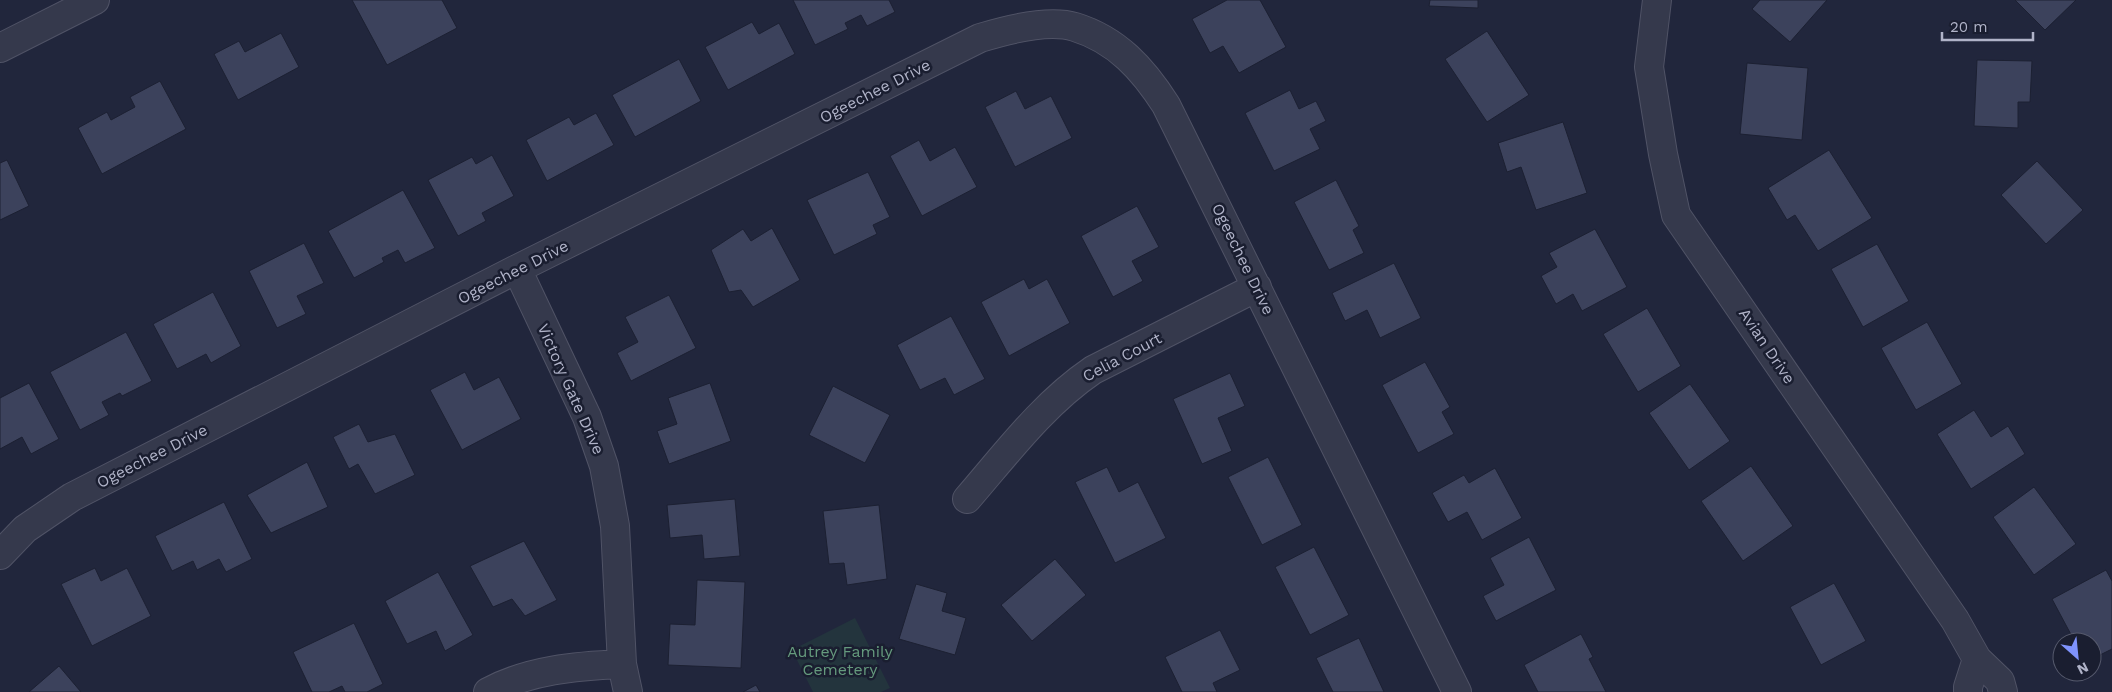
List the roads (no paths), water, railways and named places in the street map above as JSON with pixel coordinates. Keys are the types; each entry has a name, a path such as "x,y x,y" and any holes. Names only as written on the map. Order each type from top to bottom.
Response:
{"street":[{"path":"0,48 95,0"},
{"name":"Avian Drive","path":"1657,0 1649,67 1663,154 1676,215 1954,620 1976,660 2000,680 2003,692"},
{"name":"Ogeechee Drive","path":"0,555 25,529 72,497 517,270 980,38 1010,29 1046,25 1074,26 1101,38 1126,54 1149,78 1166,105 1456,692"},
{"name":"Victory Gate Drive","path":"517,270 587,417 604,466 615,526 622,664 628,692"},
{"name":"Celia Court","path":"967,499 1058,396 1076,381 1093,370 1257,287"},
{"path":"1968,692 1976,660"},
{"path":"488,692 540,673 578,666 622,664"}],"park label":[{"name":"Autrey Family Cemetery","path":"840,660"}]}
